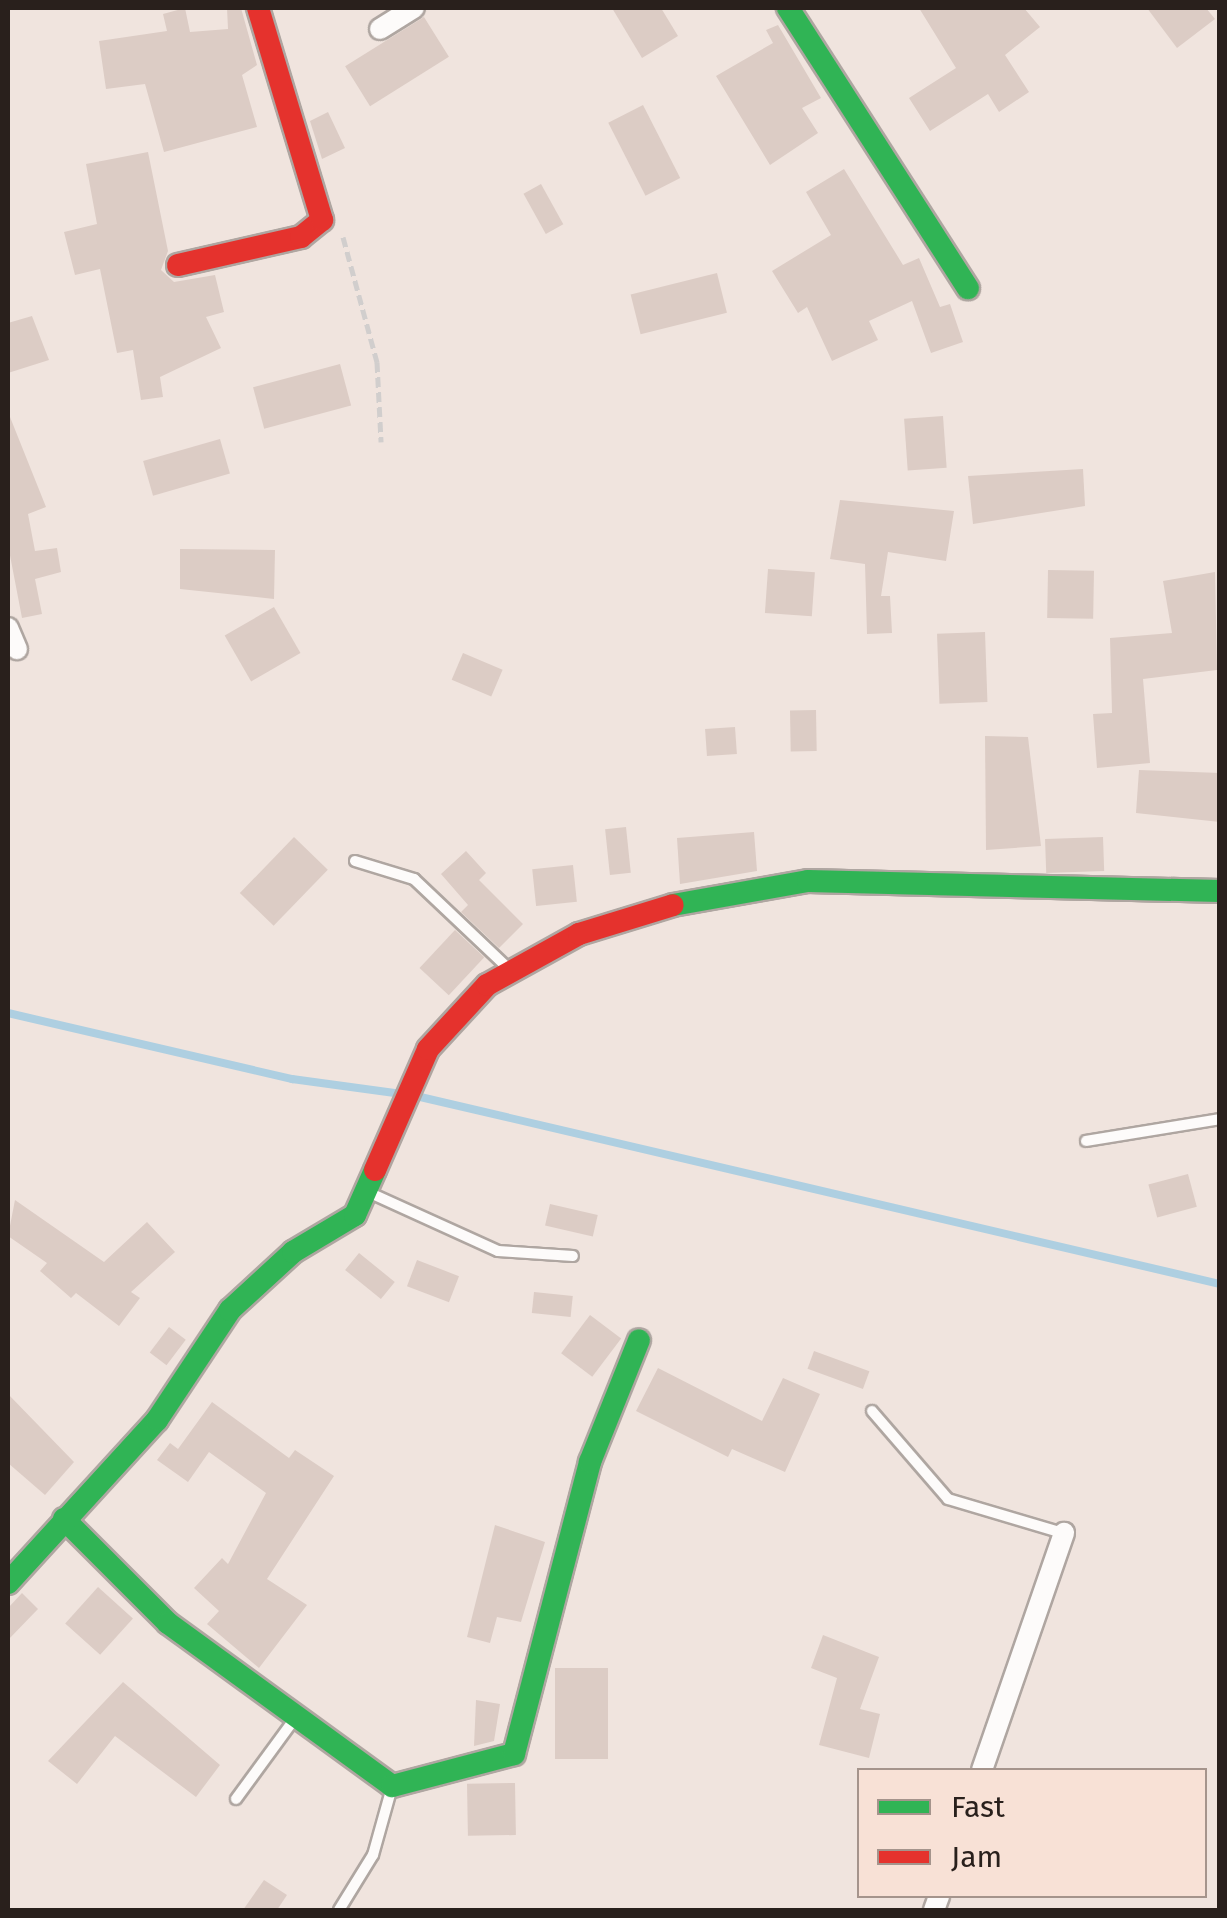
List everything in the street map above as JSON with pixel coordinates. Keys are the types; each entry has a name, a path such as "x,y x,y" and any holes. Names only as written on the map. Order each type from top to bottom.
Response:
{"street":[{"path":"178,265 301,237 322,220 258,8"},
{"path":"380,29 414,8"},
{"path":"788,8 968,288"},
{"path":"8,628 17,649"},
{"path":"8,1583 157,1420 230,1310 294,1252 355,1215 428,1049 512,972 579,934 690,900 808,881 1220,891"},
{"path":"64,1518 168,1622 392,1786 514,1754 590,1462 639,1340"},
{"path":"983,1768 1064,1533"}],"lane":[{"path":"355,861 414,879 512,972"},
{"path":"1086,1141 1220,1119"},
{"path":"367,1192 498,1251 573,1256"},
{"path":"872,1411 948,1499 1064,1533"},
{"path":"236,1799 296,1716"},
{"path":"339,1910 373,1855 392,1786"}],"path":[{"path":"322,220 341,232 358,281 382,442"}],"building":[{"path":"185,8 190,32 228,29 227,8 241,8 257,65 242,75 257,127 164,152 145,84 106,89 99,41 167,31 163,14"},
{"path":"612,8 661,8 678,36 642,58"},
{"path":"919,8 1024,8 1040,27 1005,55 1029,92 999,112 988,94 930,131 909,98 956,68"},
{"path":"1147,8 1206,8 1215,19 1177,48"},
{"path":"424,17 449,57 370,106 345,66"},
{"path":"778,25 821,98 802,108 818,133 770,165 716,76 773,43 766,30"},
{"path":"643,105 680,178 645,196 608,123"},
{"path":"328,112 345,148 322,159 310,121"},
{"path":"148,152 168,251 161,270 174,282 215,275 224,312 206,317 221,348 160,377 163,397 141,400 133,350 117,353 100,269 75,275 64,232 97,224 86,164"},
{"path":"844,169 903,265 919,258 940,307 950,304 963,342 931,353 912,301 869,321 878,340 832,361 807,307 798,313 772,271 831,235 806,192"},
{"path":"541,184 563,224 546,234 524,194"},
{"path":"717,273 727,313 641,334 631,295"},
{"path":"32,316 49,360 8,373 8,323"},
{"path":"340,364 351,406 264,429 253,387"},
{"path":"8,412 46,507 28,514 35,551 57,548 61,572 35,579 42,614 22,618 8,545"},
{"path":"943,416 947,468 908,471 904,419"},
{"path":"220,439 230,474 153,496 143,461"},
{"path":"1083,469 1085,506 973,524 968,476"},
{"path":"840,500 954,511 946,561 888,552 881,596 890,596 892,633 867,634 865,564 830,559"},
{"path":"180,549 275,550 274,599 180,589"},
{"path":"768,569 815,572 812,616 765,613"},
{"path":"1048,570 1094,571 1093,619 1047,618"},
{"path":"1215,572 1217,670 1143,679 1150,763 1097,768 1093,714 1112,713 1110,638 1172,633 1163,581"},
{"path":"274,607 300,653 251,681 225,636"},
{"path":"985,632 987,702 939,704 937,634"},
{"path":"463,653 503,670 491,696 452,680"},
{"path":"790,710 816,710 817,751 791,751"},
{"path":"735,727 737,754 707,756 705,729"},
{"path":"985,736 1028,737 1041,846 986,850"},
{"path":"1139,770 1220,773 1220,822 1136,813"},
{"path":"626,827 631,873 610,875 605,829"},
{"path":"754,832 757,871 680,884 677,838"},
{"path":"294,837 328,870 274,926 240,893"},
{"path":"1103,837 1104,871 1046,873 1045,839"},
{"path":"466,851 486,873 479,880 523,924 499,948 461,912 468,905 441,874"},
{"path":"573,865 577,902 536,906 532,869"},
{"path":"455,930 484,957 449,995 420,968"},
{"path":"1188,1174 1197,1207 1157,1217 1148,1185"},
{"path":"15,1200 104,1262 147,1222 175,1252 131,1292 140,1298 119,1326 76,1293 71,1298 40,1271 47,1263 8,1236"},
{"path":"550,1204 598,1215 593,1236 545,1225"},
{"path":"359,1253 395,1282 381,1299 345,1270"},
{"path":"417,1260 459,1276 449,1302 407,1286"},
{"path":"534,1292 573,1296 571,1317 532,1313"},
{"path":"590,1315 621,1338 592,1377 561,1353"},
{"path":"169,1327 186,1340 167,1365 150,1353"},
{"path":"814,1351 869,1371 863,1389 808,1369"},
{"path":"658,1368 762,1421 783,1378 820,1394 785,1472 732,1449 728,1457 636,1411"},
{"path":"8,1394 74,1462 45,1495 8,1463"},
{"path":"212,1402 289,1458 295,1450 334,1476 267,1579 307,1605 259,1668 207,1624 219,1611 194,1588 222,1558 228,1564 266,1493 209,1452 188,1482 157,1460 170,1443 178,1449"},
{"path":"495,1525 545,1542 521,1622 497,1617 490,1643 467,1637"},
{"path":"98,1587 133,1618 100,1655 65,1623"},
{"path":"22,1593 38,1609 8,1640 8,1608"},
{"path":"823,1635 879,1657 860,1709 880,1714 869,1758 819,1745 837,1678 811,1668"},
{"path":"555,1668 608,1668 608,1759 555,1759"},
{"path":"123,1682 220,1765 196,1797 115,1736 77,1784 48,1761"},
{"path":"476,1700 500,1704 494,1741 474,1746"},
{"path":"515,1783 516,1835 468,1836 467,1784"},
{"path":"264,1880 287,1895 277,1910 243,1910"}],"waterway":[{"path":"8,1013 292,1079 402,1094"},
{"path":"416,1096 1220,1284"}],"traffic: fast":[{"path":"788,8 968,288"},
{"path":"673,905 808,881 1220,891"},
{"path":"8,1583 157,1420 230,1310 293,1252 355,1215 375,1170"},
{"path":"64,1519 168,1623 392,1786 514,1754 590,1462 639,1340"}],"traffic: jam":[{"path":"178,265 301,237 322,220 258,8"},
{"path":"375,1170 428,1049 487,985 579,934 673,905"}]}
